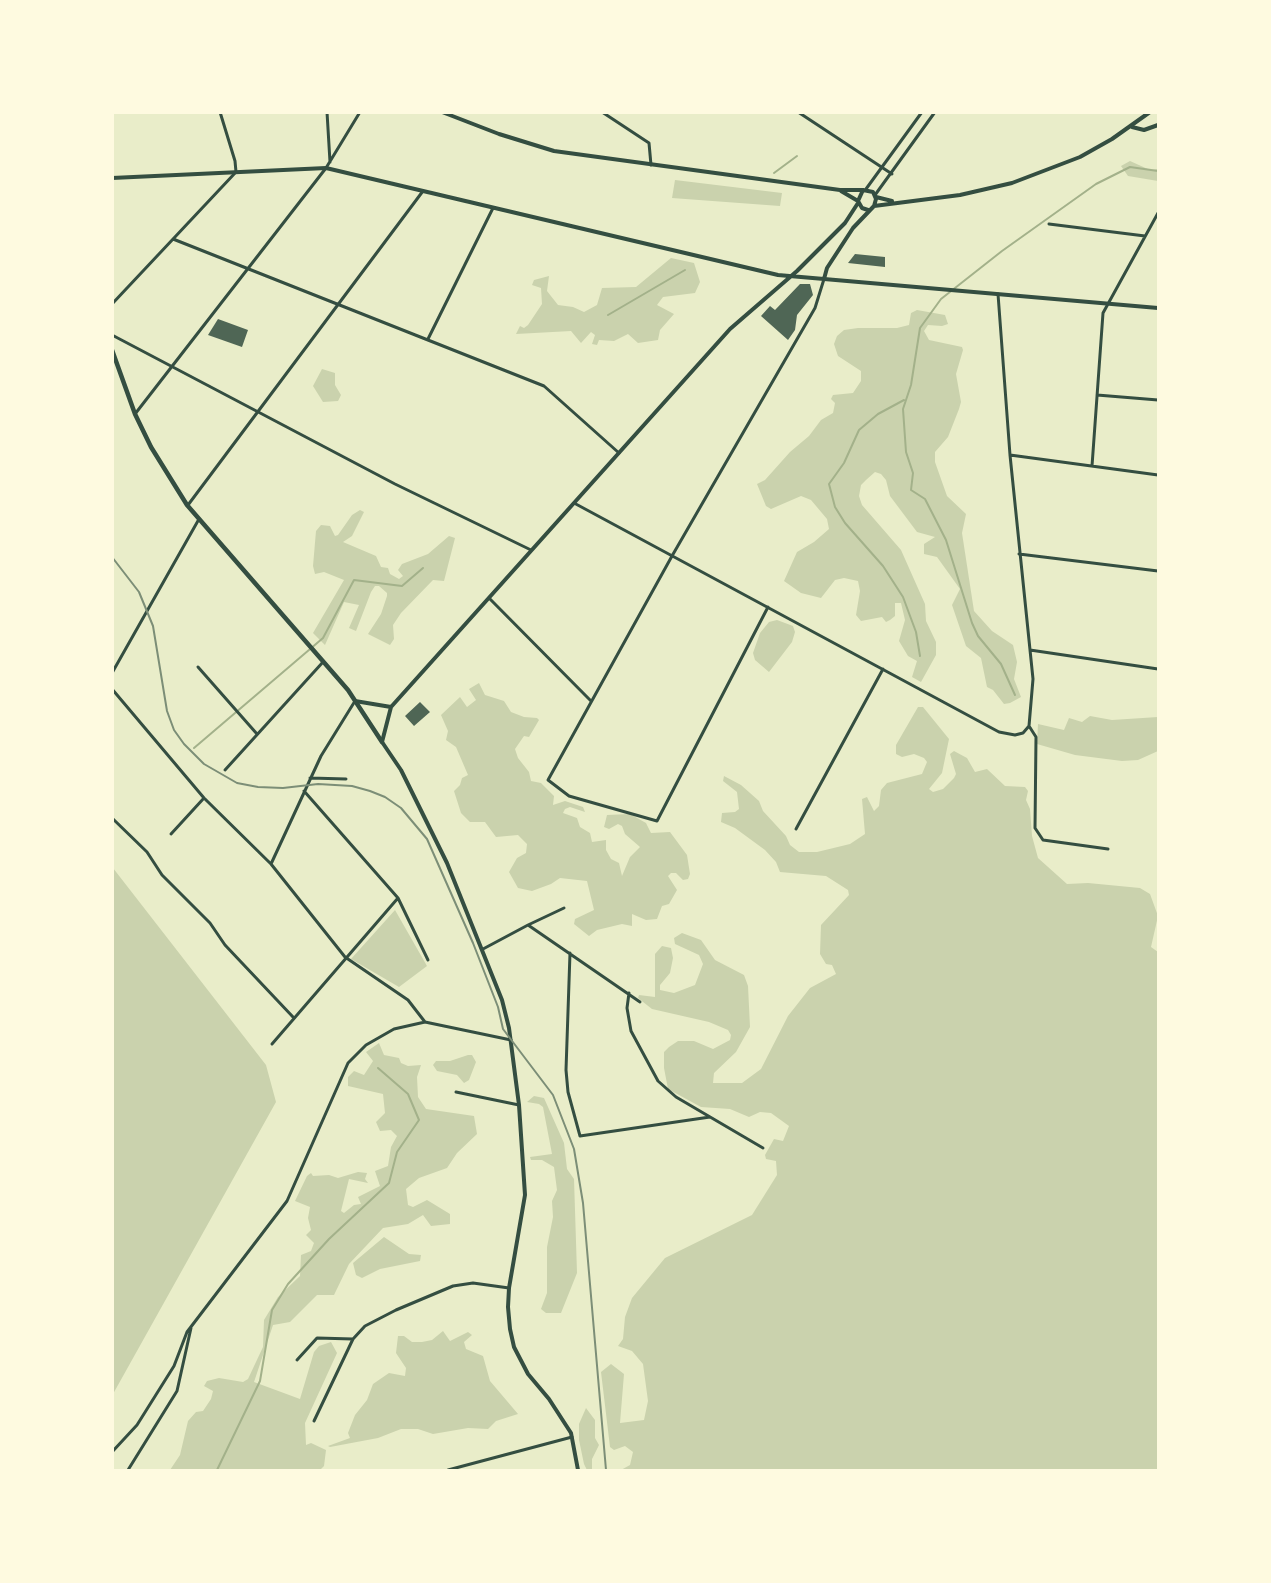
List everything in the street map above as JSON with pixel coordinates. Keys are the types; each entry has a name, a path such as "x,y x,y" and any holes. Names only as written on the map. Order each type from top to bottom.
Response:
{"main road":[{"path":"112,350 135,414 151,447 187,505 323,662 355,701 382,742"}],"street":[{"path":"112,304 236,172 236,161 220,112"},
{"path":"327,112 330,162"},
{"path":"135,414 326,168 360,112"},
{"path":"442,112 499,134 554,151 840,190 864,190 896,202"},
{"path":"602,112 649,144 651,165"},
{"path":"798,112 892,174"},
{"path":"578,1470 572,1437 562,1417 528,1374 514,1347 508,1306 509,1288 525,1195 519,1105 511,1040 502,1000 447,863 401,770 382,742 391,707 730,329 790,277 845,223 864,190 883,168 922,112"},
{"path":"874,206 876,196 935,112"},
{"path":"768,607 657,821 569,796 548,780 672,556 815,308 827,268 853,228 869,210 874,206 960,195 1012,183 1080,157 1150,112"},
{"path":"1131,126 1144,130 1158,125"},
{"path":"112,178 326,168 790,277 998,292 1158,308"},
{"path":"187,505 424,190"},
{"path":"840,190 858,202 861,208 869,210"},
{"path":"427,340 493,206"},
{"path":"1092,466 1103,313 1158,213"},
{"path":"1049,224 1145,236"},
{"path":"173,239 544,386 619,453"},
{"path":"574,503 999,732 1023,734 1029,726 1034,691 1010,455 998,292"},
{"path":"112,335 395,484 531,550"},
{"path":"1097,395 1158,400"},
{"path":"1010,455 1158,475"},
{"path":"112,673 199,519"},
{"path":"1019,554 1158,571"},
{"path":"489,598 591,701"},
{"path":"1030,650 1158,669"},
{"path":"225,770 323,662"},
{"path":"198,667 257,734"},
{"path":"796,829 883,669"},
{"path":"112,689 204,798 271,864 345,957 408,1000 425,1022"},
{"path":"271,864 310,777 332,735 355,701 391,707"},
{"path":"1029,726 1036,737 1033,793 1035,828 1043,840 1108,849"},
{"path":"310,777 346,779"},
{"path":"304,791 398,898 428,960"},
{"path":"171,834 204,798"},
{"path":"112,818 147,852 162,875 210,923 225,945 293,1017"},
{"path":"272,1044 398,898"},
{"path":"483,949 564,908"},
{"path":"528,925 640,1002"},
{"path":"570,953 566,1070 568,1092 580,1136 710,1118"},
{"path":"629,993 629,1023 651,1071 664,1089 763,1148"},
{"path":"112,1452 137,1425 174,1366 191,1326 287,1201 348,1063 366,1045 394,1029 425,1022 511,1040"},
{"path":"456,1092 519,1105"},
{"path":"314,1421 353,1339 365,1326 453,1286 473,1283 509,1288"},
{"path":"128,1470 177,1391 191,1326"},
{"path":"297,1360 317,1338 353,1339"},
{"path":"448,1470 572,1437"}],"green space":[{"path":"1130,161 1150,170 1158,169 1158,181 1128,176 1121,166"},
{"path":"675,180 782,193 780,206 672,198"},
{"path":"671,258 694,263 700,282 695,293 663,297 657,305 674,314 660,330 658,340 638,343 628,334 614,341 599,340 597,345 592,344 595,335 591,332 581,343 571,331 516,334 520,326 524,328 528,325 542,304 541,288 532,285 534,280 549,276 547,291 558,305 573,307 584,312 597,305 602,288 636,287"},
{"path":"917,310 945,315 948,324 928,325 924,331 929,340 962,347 963,350 956,374 961,402 948,437 935,452 935,462 947,496 966,514 962,533 974,611 992,631 1013,645 1017,662 1014,679 1021,697 1010,703 1004,704 993,690 987,687 981,658 966,646 952,605 960,589 937,557 924,554 924,544 935,537 917,532 890,496 886,480 881,474 875,472 861,485 859,496 862,505 901,550 925,604 926,621 936,642 936,655 921,682 912,677 917,661 908,656 899,641 905,620 901,603 895,603 895,616 886,622 882,617 861,621 856,615 860,591 858,581 844,578 835,580 821,598 801,593 784,581 797,552 814,542 829,529 827,519 811,500 801,496 771,509 766,506 757,484 765,480 790,452 809,436 821,420 833,413 835,403 831,399 833,395 853,393 861,381 861,371 838,356 834,344 837,336 844,330 897,328 909,325 911,313"},
{"path":"322,369 335,373 335,385 341,395 338,401 323,402 313,386"},
{"path":"360,510 364,512 352,536 343,542 376,556 381,567 388,568 390,574 399,579 403,576 398,570 402,564 428,554 449,536 455,538 444,581 433,580 401,613 393,625 394,639 390,645 368,634 381,614 387,596 387,593 379,586 375,586 356,631 349,628 359,605 344,602 325,645 313,633 344,580 324,572 315,574 313,566 316,531 321,525 330,526 335,536 338,535 352,515"},
{"path":"777,620 793,626 795,632 792,642 769,672 755,660 753,653 760,633 769,622"},
{"path":"479,683 485,695 504,701 511,712 539,720 529,737 524,736 515,749 518,758 529,772 531,781 541,783 554,796 553,805 565,801 583,807 585,812 570,807 563,813 577,818 580,827 590,833 592,842 606,840 606,850 611,859 619,863 622,876 630,857 640,847 625,834 622,826 618,824 609,829 604,827 607,815 630,814 646,823 651,833 670,832 687,855 690,874 688,879 683,880 676,873 668,876 677,890 669,904 662,906 657,919 646,920 632,914 632,926 622,924 597,930 589,936 574,924 575,919 594,910 587,881 560,878 532,891 518,888 509,872 517,858 526,853 527,844 518,835 496,837 485,822 470,822 461,813 454,791 460,785 462,778 468,775 456,747 446,740 448,731 441,715 460,697 467,707 476,700 469,689"},
{"path":"918,707 923,707 949,739 942,773 929,789 933,792 943,789 954,778 956,774 950,754 954,751 967,758 975,772 987,769 1005,786 1025,787 1028,791 1026,800 1030,809 1032,836 1038,858 1067,884 1088,883 1140,888 1150,894 1158,916 1151,947 1158,952 1158,1470 621,1470 630,1465 633,1452 625,1446 614,1450 610,1447 601,1372 611,1364 624,1374 620,1423 644,1420 648,1401 643,1364 632,1351 618,1346 623,1339 625,1317 632,1298 665,1258 752,1215 777,1175 776,1161 766,1159 765,1155 774,1139 783,1141 789,1126 771,1113 760,1112 749,1117 730,1109 701,1107 668,1089 664,1052 669,1047 678,1041 694,1041 713,1049 730,1040 731,1035 728,1030 709,1022 652,1009 638,998 639,995 655,997 655,954 662,946 671,948 673,958 670,973 660,985 660,990 674,993 695,985 703,964 699,955 675,944 674,938 682,933 701,940 715,960 744,975 748,986 750,1027 736,1052 714,1073 713,1083 742,1083 761,1069 788,1016 810,988 836,974 832,965 826,964 820,954 821,925 849,895 848,890 826,876 780,872 776,862 765,850 735,828 721,822 722,813 735,812 739,809 737,792 723,781 724,776 741,785 759,801 763,811 786,836 790,845 799,852 817,852 850,844 865,834 862,799 867,797 874,811 879,806 881,790 887,783 922,774 927,762 924,758 914,754 902,757 896,754 896,745"},
{"path":"1090,716 1112,720 1158,717 1158,751 1138,760 1122,761 1075,755 1037,744 1038,724 1064,730 1069,718 1082,722"},
{"path":"113,868 266,1065 276,1102 113,1394"},
{"path":"395,910 427,966 399,987 351,959"},
{"path":"379,1043 384,1055 399,1058 401,1063 408,1066 421,1065 417,1077 418,1097 426,1109 474,1116 477,1134 457,1153 447,1168 419,1178 406,1189 408,1205 413,1207 427,1200 450,1214 450,1224 431,1226 423,1215 408,1224 383,1228 349,1264 334,1295 317,1295 290,1322 273,1325 254,1382 300,1399 314,1352 319,1346 331,1342 337,1353 305,1423 306,1445 311,1443 326,1450 324,1466 320,1470 170,1470 180,1455 188,1421 196,1412 203,1411 211,1399 213,1391 204,1386 207,1381 219,1378 243,1382 248,1379 263,1347 264,1320 278,1297 300,1276 301,1255 311,1251 314,1243 306,1235 311,1230 308,1218 310,1207 295,1201 307,1176 311,1173 313,1176 329,1175 338,1178 358,1172 367,1173 365,1179 368,1183 349,1179 341,1211 344,1213 354,1205 361,1204 358,1197 380,1186 375,1171 388,1166 391,1147 397,1136 391,1130 380,1131 376,1122 385,1113 383,1094 348,1086 348,1077 354,1071 364,1075 373,1061 366,1052"},
{"path":"472,1055 476,1062 469,1080 464,1083 457,1075 437,1071 433,1065 436,1061 450,1061"},
{"path":"534,1096 544,1098 564,1143 567,1169 574,1179 577,1273 561,1313 546,1313 541,1309 547,1293 547,1247 553,1217 552,1201 557,1190 554,1167 542,1160 531,1160 530,1157 552,1154 543,1107 527,1102"},
{"path":"384,1237 409,1254 421,1255 420,1261 380,1269 362,1278 356,1275 353,1263"},
{"path":"443,1331 450,1341 468,1332 472,1335 464,1342 466,1349 483,1356 490,1381 518,1414 496,1421 488,1429 468,1428 433,1434 418,1429 401,1429 378,1438 328,1446 350,1438 348,1433 355,1415 367,1400 373,1384 389,1373 405,1376 406,1368 396,1353 398,1336 404,1336 412,1342 422,1342 432,1340"},
{"path":"586,1408 595,1420 595,1438 599,1445 592,1459 592,1470 587,1470 584,1464 579,1440 579,1424"}],"building":[{"path":"855,254 885,257 885,267 848,263"},
{"path":"800,284 810,284 813,295 797,315 795,330 788,340 761,316 770,306 775,310"},
{"path":"218,319 248,330 242,347 208,335"},
{"path":"420,702 430,712 414,726 405,716"}],"waterway":[{"path":"774,173 797,156"},
{"path":"1015,695 1001,664 978,636 972,623 946,540 925,499 911,490 913,473 906,452 903,409 911,385 920,328 941,299 1002,251 1096,184 1130,167 1158,171"},
{"path":"608,315 685,270"},
{"path":"904,400 878,414 859,430 844,463 829,484 835,507 845,523 883,566 903,597 916,632 920,656"},
{"path":"194,748 323,638 354,580 402,586 423,568"},
{"path":"217,1470 260,1381 272,1310 288,1284 329,1239 389,1183 397,1152 419,1120 408,1094 378,1068"}],"railway":[{"path":"112,557 139,592 153,626 167,711 174,730 204,764 237,783 258,787 283,788 318,784 352,786 370,791 385,797 401,808 427,839 473,943 498,1007 503,1029 553,1095 574,1149 583,1203 606,1470"}]}
